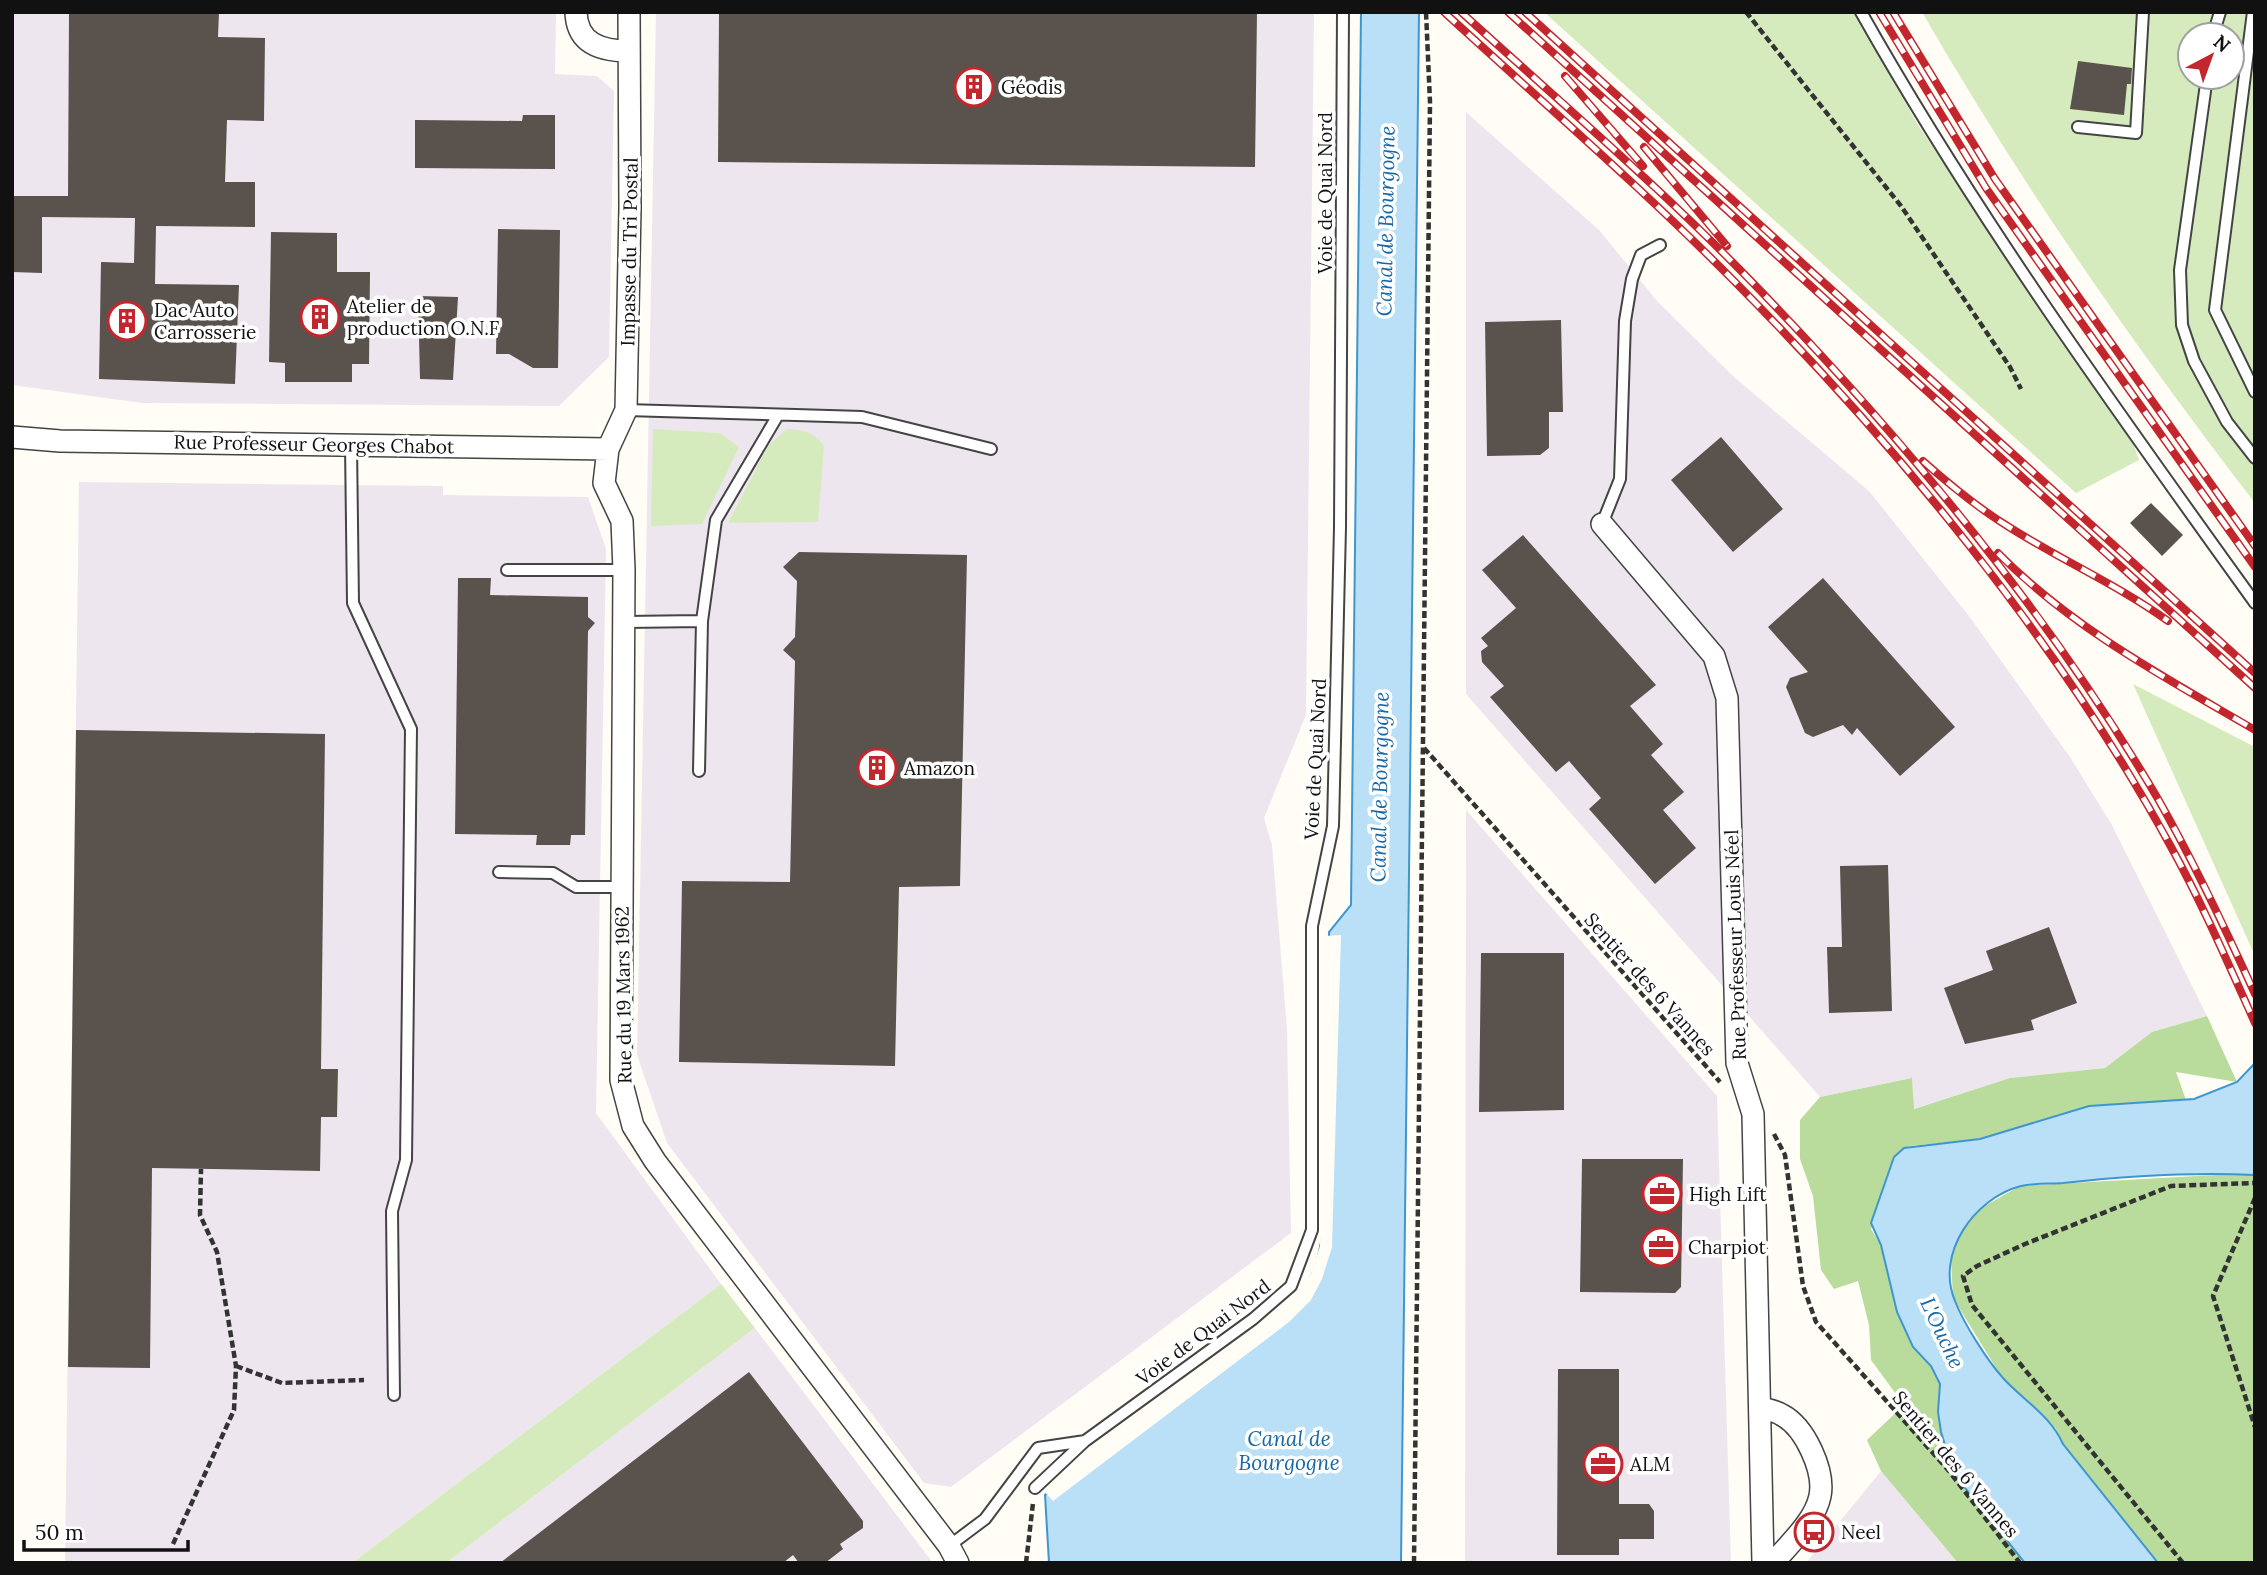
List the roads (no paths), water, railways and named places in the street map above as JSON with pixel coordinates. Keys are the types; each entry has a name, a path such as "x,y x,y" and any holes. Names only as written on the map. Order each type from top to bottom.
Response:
{"street":[{"path":"576,12 578,29 587,39 605,51 629,51"},
{"name":"Impasse du Tri Postal","path":"608,449 626,410 629,12"},
{"name":"Rue Professeur Georges Chabot","path":"15,438 608,449"},
{"name":"Rue du 19 Mars 1962","path":"608,449 604,483 622,521 624,569 621,1080 633,1126 655,1161 953,1554"},
{"name":"Rue Professeur Louis Néel","path":"1601,524 1714,656 1727,698 1737,1063 1754,1114 1762,1408 1763,1563"},
{"path":"1762,1408 1784,1415 1808,1443 1820,1470 1820,1497 1802,1530 1773,1563"}],"lane":[{"name":"Voie de Quai Nord","path":"1035,1488 1085,1441 1253,1319 1291,1286 1312,1230 1312,926 1333,827 1340,527 1343,12"},
{"path":"1861,12 1911,101 1977,201 2160,471 2255,603"},
{"path":"2078,127 2136,133 2143,12"},
{"path":"2253,12 2215,310 2255,392"},
{"path":"2205,91 2180,270 2182,326 2194,361 2227,422 2255,458"},
{"path":"1601,524 1620,479 1625,333 1632,279 1641,255 1660,244"},
{"path":"626,410 862,417 991,449"},
{"path":"699,771 702,621 716,520 778,415"},
{"path":"351,445 353,603 411,729 406,1160 392,1210 394,1395"},
{"path":"507,570 624,569"},
{"path":"625,622 702,621"},
{"path":"499,872 553,873 576,887 622,887"},
{"name":"Voie de Quai Nord","path":"953,1554 985,1519 1038,1448 1085,1441"}],"water":[{"name":"Canal de Bourgogne","path":"1361,12 1419,12 1401,1563 1049,1563 1045,1495 1282,1316 1309,1282 1320,1246 1325,1217 1329,932 1351,905"},
{"name":"L'Ouche","path":"2255,1063 2255,1175 2159,1175 2021,1186 1988,1202 1963,1230 1955,1247 1950,1265 1950,1283 1959,1310 1976,1341 2003,1378 2051,1425 2063,1444 2158,1563 2025,1563 1954,1474 1941,1432 1938,1412 1940,1384 1931,1366 1913,1347 1897,1312 1881,1245 1871,1223 1894,1157 1904,1148 1980,1139 2089,1106 2194,1099 2237,1082"}],"railway":[{"path":"1444,12 1627,178 1733,280 1854,409 1914,477 1971,548 2078,694 2126,769 2193,889 2255,1023"},
{"path":"1461,12 1737,266 1880,420 1931,480 2028,604 2117,733 2184,847 2255,994"},
{"path":"1508,12 2255,688"},
{"path":"1525,12 2255,673"},
{"path":"1879,12 1986,188 2255,567"},
{"path":"1893,12 1995,179 2255,546"},
{"path":"1565,76 1643,166"},
{"path":"1644,147 1727,246"},
{"path":"1923,461 1964,496 1998,520 2168,621"},
{"path":"1998,553 2027,580 2088,628 2255,730"}],"place":[{"name":"Géodis","path":"974,87"},
{"name":"Atelier de production O.N.F","path":"320,317"},
{"name":"Dac Auto Carrosserie","path":"127,321"},
{"name":"Amazon","path":"877,768"},
{"name":"High Lift","path":"1662,1194"},
{"name":"Charpiot","path":"1661,1247"},
{"name":"ALM","path":"1603,1464"},
{"name":"Neel","path":"1814,1532"}]}
